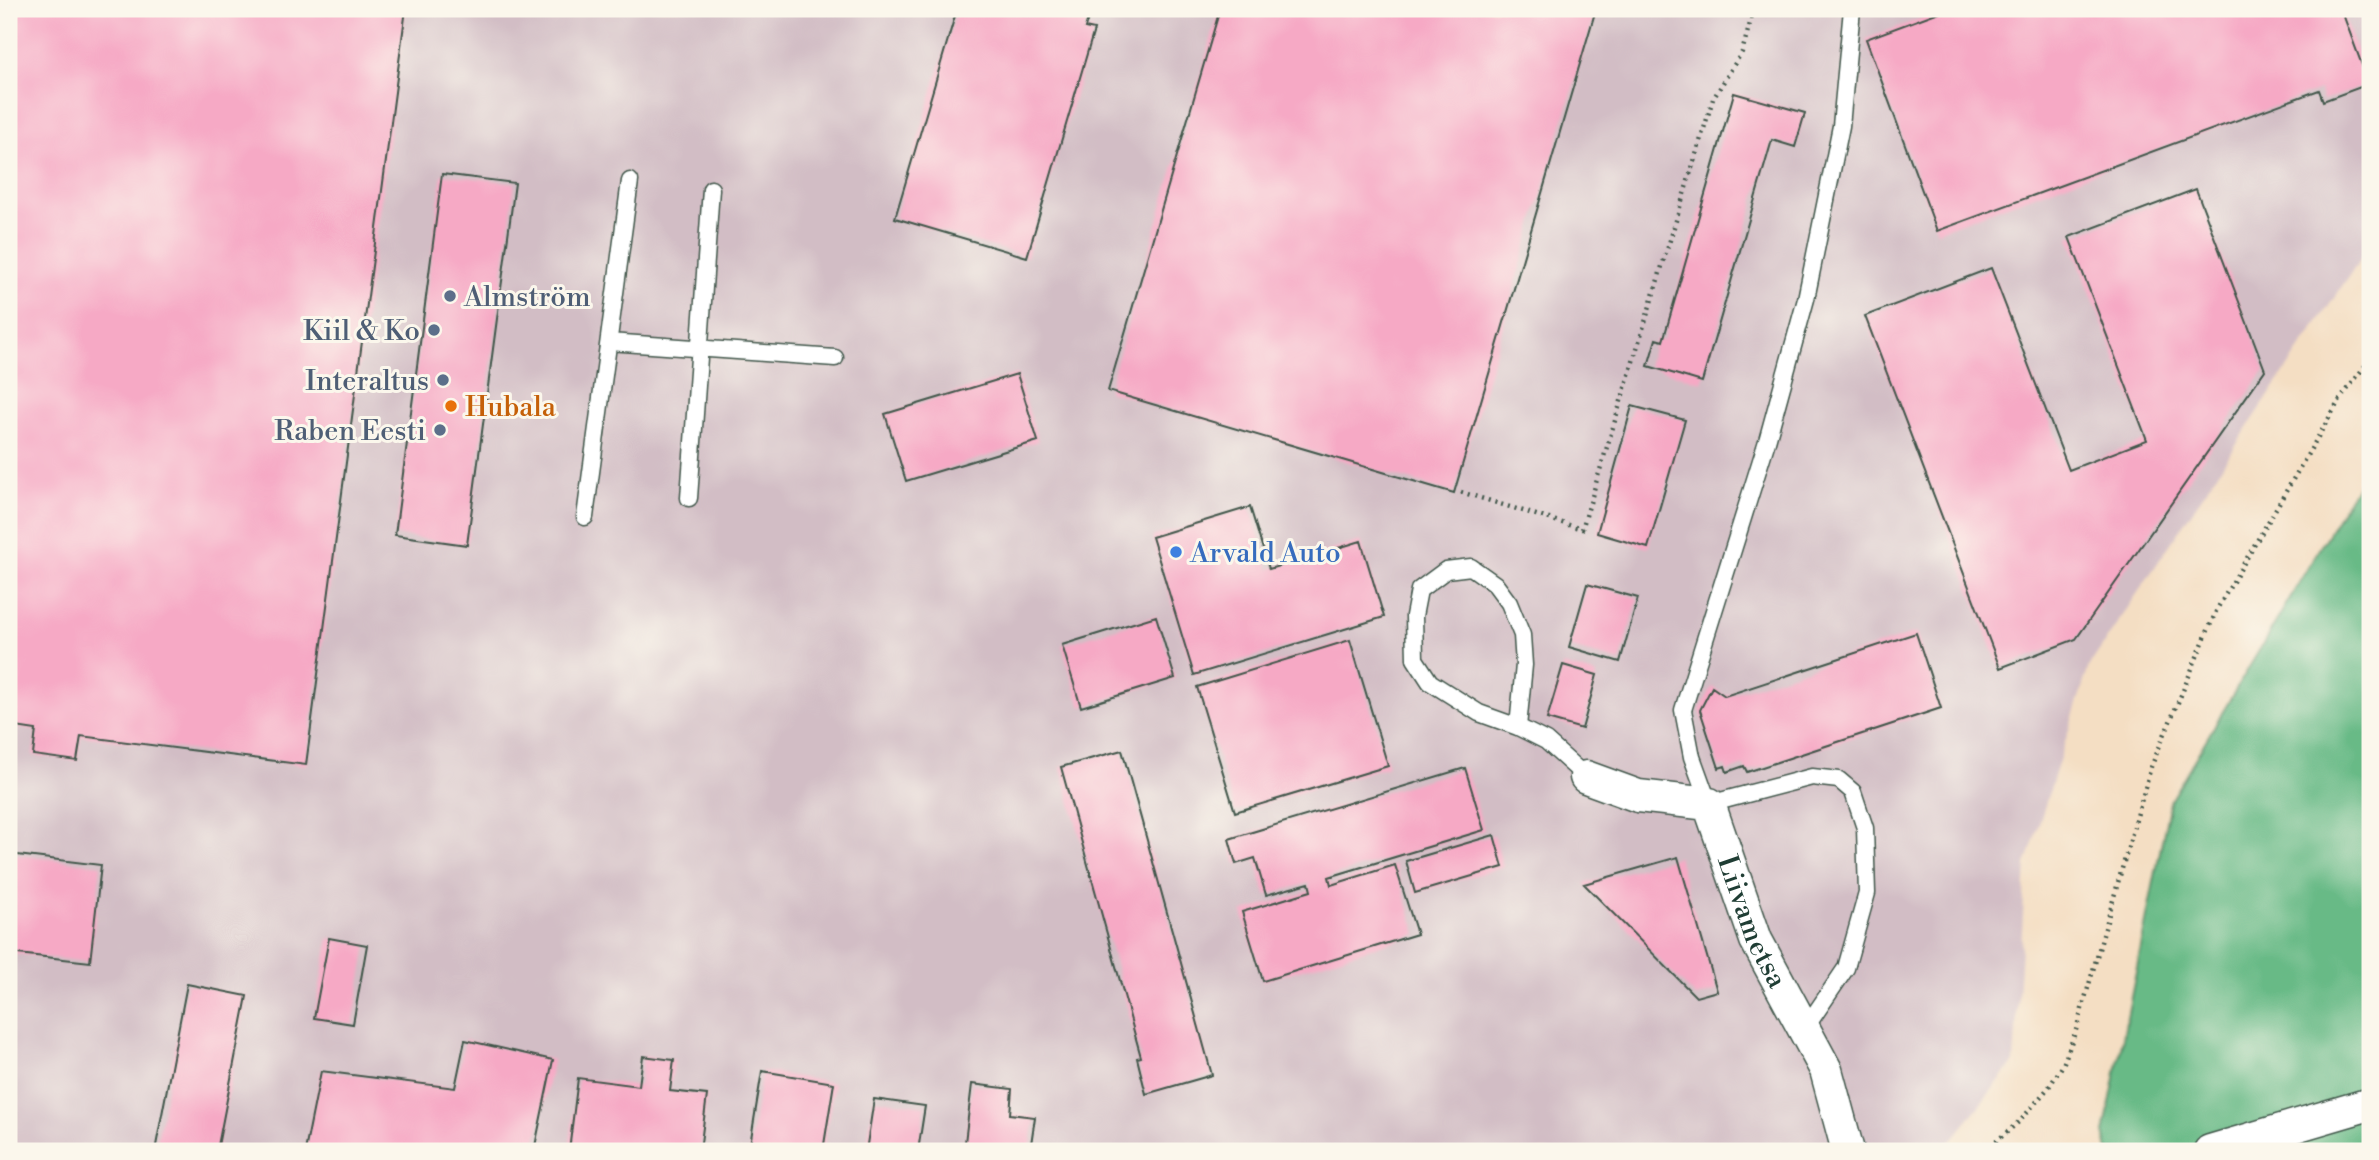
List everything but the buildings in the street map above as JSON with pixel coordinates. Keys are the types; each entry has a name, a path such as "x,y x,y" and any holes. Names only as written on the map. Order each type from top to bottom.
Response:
{"street":[{"path":"1586,777 1638,796 1709,804"},
{"name":"Liivametsa","path":"1709,804 1756,940 1826,1070 1848,1151"},
{"path":"2210,1151 2370,1104"}],"lane":[{"path":"1804,1030 1846,968 1867,893 1865,828 1853,792 1839,780 1811,777 1709,804 1692,757 1683,710 1767,441 1807,299 1841,126 1852,9"},
{"path":"586,517 630,181"},
{"path":"689,498 711,189"},
{"path":"609,342 835,358"},
{"path":"1518,727 1524,665 1522,635 1509,603 1495,584 1471,567 1446,570 1419,590 1414,616 1415,659 1430,682 1479,713 1518,727 1546,741 1586,777"}],"path":[{"path":"1461,492 1582,529 1713,99 1742,52 1754,9"},
{"path":"1985,1151 2036,1104 2063,1065 2076,1030 2151,767 2217,609 2339,401 2370,359"}],"shaded area":[{"path":"9,9 2370,9 2370,244 2089,666 2026,865 2014,1062 1943,1151 9,1151"}],"green space":[{"path":"2370,469 2370,1151 2108,1151 2104,1133 2170,801 2351,495"}],"place":[{"name":"Almström","path":"450,296"},
{"name":"Kiil & Ko","path":"434,330"},
{"name":"Interaltus","path":"443,380"},
{"name":"Hubala","path":"451,406"},
{"name":"Raben Eesti","path":"440,430"},
{"name":"Arvald Auto","path":"1176,552"}]}
